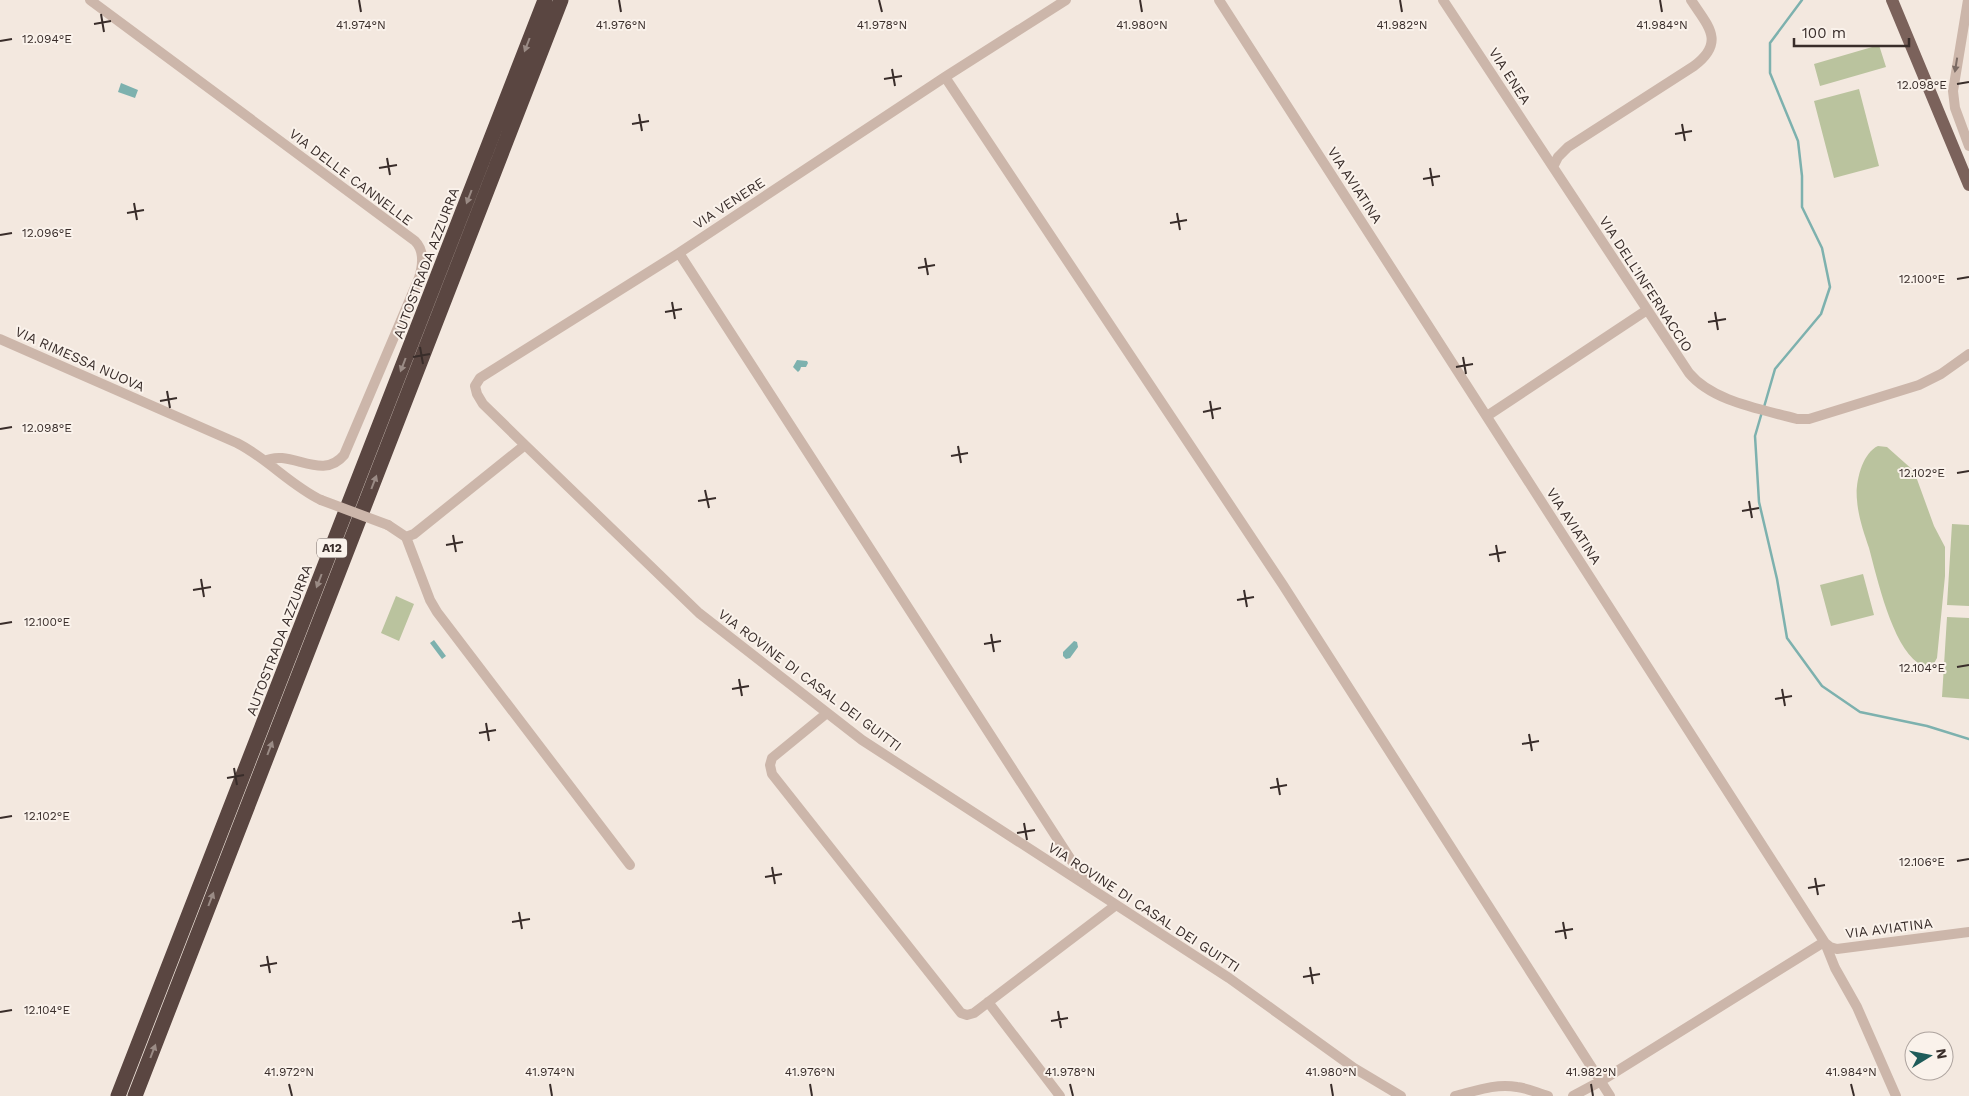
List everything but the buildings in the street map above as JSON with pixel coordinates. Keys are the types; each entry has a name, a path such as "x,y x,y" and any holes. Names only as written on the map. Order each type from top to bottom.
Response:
{"highway":[{"name":"AUTOSTRADA AZZURRA","path":"118,1096 545,0"},
{"name":"A12","path":"135,1096 561,0"}],"main road":[{"path":"1892,0 1969,185"}],"street":[{"name":"VIA DELLE CANNELLE","path":"90,0 415,241 420,248 422,259 420,278 344,456 336,463 321,466 277,458 265,461"},
{"name":"VIA VENERE","path":"525,445 484,404 476,392 476,381 679,253 945,77 1066,0"},
{"name":"VIA AVIATINA","path":"1219,0 1824,942 1830,947 1837,948 1969,932"},
{"name":"VIA ENEA","path":"1443,0 1553,167"},
{"path":"1553,167 1558,157 1568,146 1694,66 1708,54 1712,45 1710,30 1691,0"},
{"path":"1968,0 1953,91 1955,108 1969,146"},
{"path":"945,77 1283,585 1610,1096"},
{"name":"VIA DELL'INFERNACCIO","path":"1553,167 1686,369 1699,384 1718,395 1803,420 1823,417 1920,385 1945,372 1969,354"},
{"path":"679,253 1088,886"},
{"path":"1487,416 1647,310"},
{"name":"VIA RIMESSA NUOVA","path":"0,339 237,443 265,461 300,488 321,500 388,524 406,537"},
{"path":"525,445 420,530 406,537 436,610 630,866"},
{"name":"VIA ROVINE DI CASAL DEI GUITTI","path":"525,445 699,613 827,713 869,744 1253,995 1354,1068 1401,1096"},
{"path":"827,713 772,758 770,765 772,774 962,1014 970,1014 988,1002 1116,905"},
{"path":"1573,1096 1601,1081 1824,942 1835,968 1857,1008 1896,1096"},
{"path":"988,1002 1060,1096"},
{"path":"1454,1096 1504,1086 1529,1089 1548,1096"}],"green space":[{"path":"1879,45 1886,67 1820,86 1814,64"},
{"path":"1859,89 1879,166 1834,178 1814,101"},
{"path":"1878,446 1887,447 1914,471 1934,526 1945,547 1945,576 1937,658 1933,665 1918,663 1900,642 1881,593 1860,518 1857,485 1861,469 1868,455"},
{"path":"1952,524 1969,525 1969,606 1947,605"},
{"path":"1863,574 1874,615 1831,626 1820,585"},
{"path":"396,596 414,604 399,641 381,633"},
{"path":"1947,617 1969,618 1969,699 1942,697"}],"water":[{"path":"121,83 138,90 135,98 118,92"},
{"path":"797,360 807,361 808,363 806,367 801,367 798,372 793,367"},
{"path":"434,640 446,656 442,659 430,643"},
{"path":"1074,641 1077,642 1078,647 1070,658 1066,659 1063,656 1063,652"}],"waterway":[{"path":"1764,407 1775,369 1821,314 1830,287 1822,248 1802,207 1802,176 1798,141 1770,73 1770,43 1802,0"},
{"path":"1762,412 1755,436 1759,502 1777,579 1787,638 1822,686 1860,712 1927,726 1969,739"}]}
